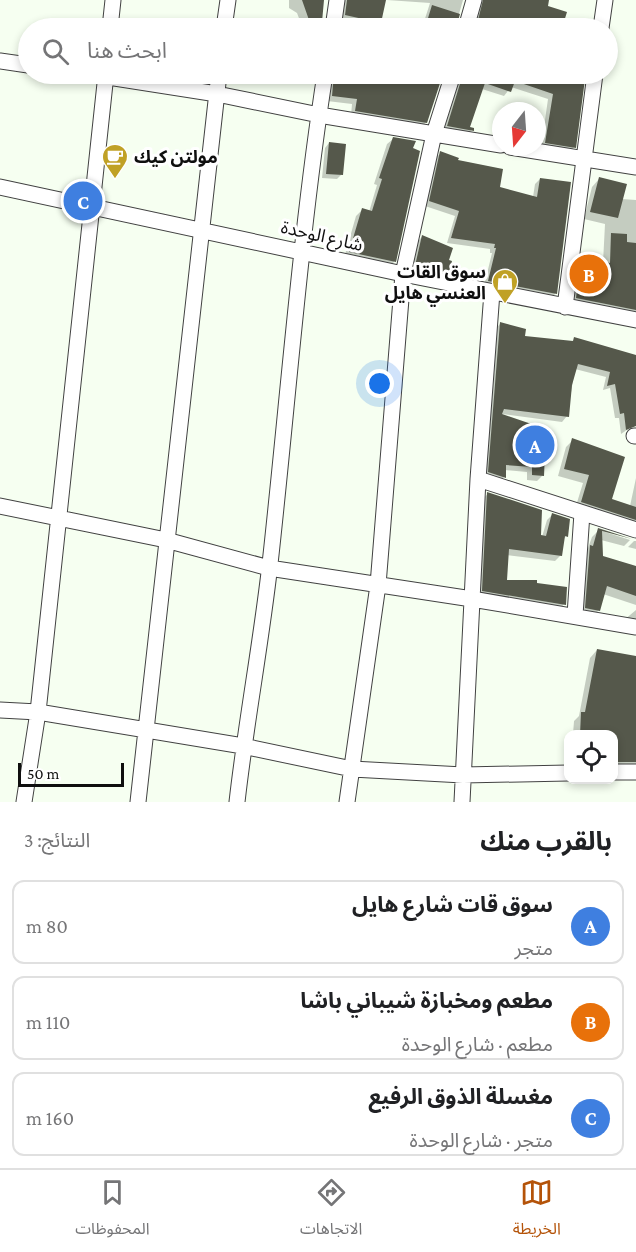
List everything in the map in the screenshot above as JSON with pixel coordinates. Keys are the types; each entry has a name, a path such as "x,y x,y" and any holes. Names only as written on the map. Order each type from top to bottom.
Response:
{"street":[{"path":"112,18 113,0"},
{"path":"225,18 228,0"},
{"path":"334,18 337,0"},
{"path":"469,18 474,0"},
{"path":"602,18 604,0"},
{"path":"0,61 18,64"},
{"path":"24,802 38,712 105,84"},
{"path":"159,84 319,115 492,144"},
{"path":"138,802 218,84"},
{"path":"237,802 269,568 303,251 324,84"},
{"path":"347,802 378,585 404,274 435,134 450,84"},
{"path":"565,307 594,84"},
{"path":"546,153 636,167"},
{"name":"شارع الوحدة","path":"0,187 404,274 636,320"},
{"path":"462,802 478,479 492,292"},
{"path":"478,479 636,531"},
{"path":"0,506 166,540 269,568 575,615 636,627"},
{"path":"575,615 582,513"},
{"path":"0,710 38,712 243,746 352,769 463,775 564,773"},
{"path":"618,772 636,772"}],"building":[{"path":"302,0 324,0 322,18 308,18"},
{"path":"347,0 386,0 382,18 358,18 345,15"},
{"path":"483,0 549,0 548,6 567,12 565,18 478,18"},
{"path":"432,5 460,14 459,18 428,18"},
{"path":"333,84 440,84 427,123 355,111 357,99 332,96"},
{"path":"460,84 485,84 470,127 474,128 474,131 447,126"},
{"path":"488,84 514,84 511,92"},
{"path":"524,84 584,84 576,148 546,143 553,94"},
{"path":"393,137 416,141 413,148 420,151 396,262 349,252 362,208 372,211 382,179 379,178"},
{"path":"329,142 346,144 343,175 326,174"},
{"path":"440,151 459,158 458,160 503,169 500,187 537,197 540,178 571,182 557,294 488,281 495,244 451,238 459,211 429,201"},
{"path":"599,177 627,184 618,218 590,212"},
{"path":"611,233 627,234 627,242 636,243 636,310 576,298 581,257 610,263"},
{"path":"422,235 453,248 449,260 452,261 449,273 415,266"},
{"path":"500,322 526,329 525,336 573,341 574,337 636,355 636,426 626,430 624,413 620,414 615,384 607,386 610,372 578,364 572,385 569,417 504,409 502,414 546,429 544,476 532,475 532,467 506,465 506,478 488,472"},
{"path":"572,438 625,457 612,499 636,507 636,520 581,502 589,475 564,469"},
{"path":"487,492 542,510 541,535 546,536 552,513 570,519 568,537 565,536 562,556 509,549 507,580 537,580 537,583 567,587 566,605 482,591"},
{"path":"598,528 632,539 602,531 603,556 636,566 636,596 607,586 600,611 585,608 590,545 593,546"},
{"path":"597,649 636,656 636,762 618,762 618,730 580,730 581,712 585,712"}],"place":[{"name":"مولتن كيك","path":"115,180"},
{"name":"مغسلة الذوق الرفيع","path":"83,201"},
{"name":"مطعم ومخبازة شيباني باشا","path":"589,274"},
{"name":"سوق القات العنسي هايل","path":"505,305"},
{"name":"سوق قات شارع هايل","path":"535,445"}]}
